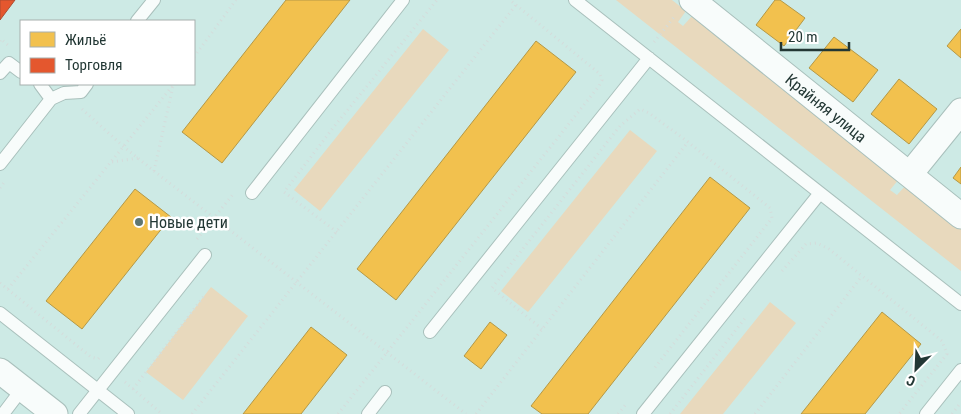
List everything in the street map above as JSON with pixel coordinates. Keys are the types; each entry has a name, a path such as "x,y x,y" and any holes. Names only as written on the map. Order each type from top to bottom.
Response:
{"street":[{"name":"Крайняя улица","path":"695,6 961,216"},
{"path":"910,174 961,110"},
{"path":"0,371 55,414"}],"lane":[{"path":"138,20 154,0"},
{"path":"252,192 403,0"},
{"path":"575,0 961,304"},
{"path":"430,332 647,56"},
{"path":"0,73 9,63 20,71"},
{"path":"41,85 51,99"},
{"path":"0,164 51,99 64,93 81,92 86,85"},
{"path":"643,414 820,193"},
{"path":"79,414 205,255"},
{"path":"0,313 128,414"},
{"path":"926,414 961,370"},
{"path":"3,414 22,388"},
{"path":"368,414 384,392"}],"path":[{"path":"195,57 236,0"},
{"path":"337,232 284,192 333,128 438,0"},
{"path":"338,414 602,80 600,74 510,0"},
{"path":"192,414 516,5"},
{"path":"647,56 695,6"},
{"path":"8,290 173,85"},
{"path":"154,171 174,85"},
{"path":"64,93 124,147 154,171 466,414"},
{"path":"542,329 492,288 620,126 640,109 649,113 688,142 770,208 772,218 649,375"},
{"path":"476,414 688,142"},
{"path":"112,162 138,158"},
{"path":"196,241 215,218"},
{"path":"781,273 806,244 817,243 829,249 942,341 947,354 899,414"},
{"path":"755,414 862,276"},
{"path":"0,283 91,357 98,360 162,414"},
{"path":"133,389 204,296"},
{"path":"670,414 750,312"},
{"path":"98,360 104,352"},
{"path":"618,414 631,398"},
{"path":"952,414 961,402"}],"shaded area":[{"path":"616,0 672,0 686,11 678,22 683,26 692,16 899,179 890,190 897,195 906,185 961,229 961,271"},
{"path":"423,29 449,50 320,211 294,190"},
{"path":"630,130 657,151 528,312 501,291"},
{"path":"211,287 248,316 183,400 146,372"},
{"path":"770,302 796,323 723,414 680,414"}],"building: Жильё":[{"path":"286,0 350,0 222,163 182,132"},
{"path":"775,0 780,0 805,18 784,46 756,25"},
{"path":"961,29 961,58 947,46"},
{"path":"834,37 878,70 853,102 809,68"},
{"path":"536,41 576,72 396,300 357,269"},
{"path":"899,79 937,109 909,144 871,114"},
{"path":"961,167 961,184 953,178"},
{"path":"710,177 750,208 588,414 542,414 531,406"},
{"path":"135,189 171,217 82,329 46,301"},
{"path":"882,312 921,344 865,414 801,414"},
{"path":"490,322 507,335 481,369 464,356"},
{"path":"311,327 347,355 301,414 243,414"}],"building: Торговля":[{"path":"0,0 15,0 0,20"}],"place":[{"name":"Новые дети","path":"139,222"}]}
